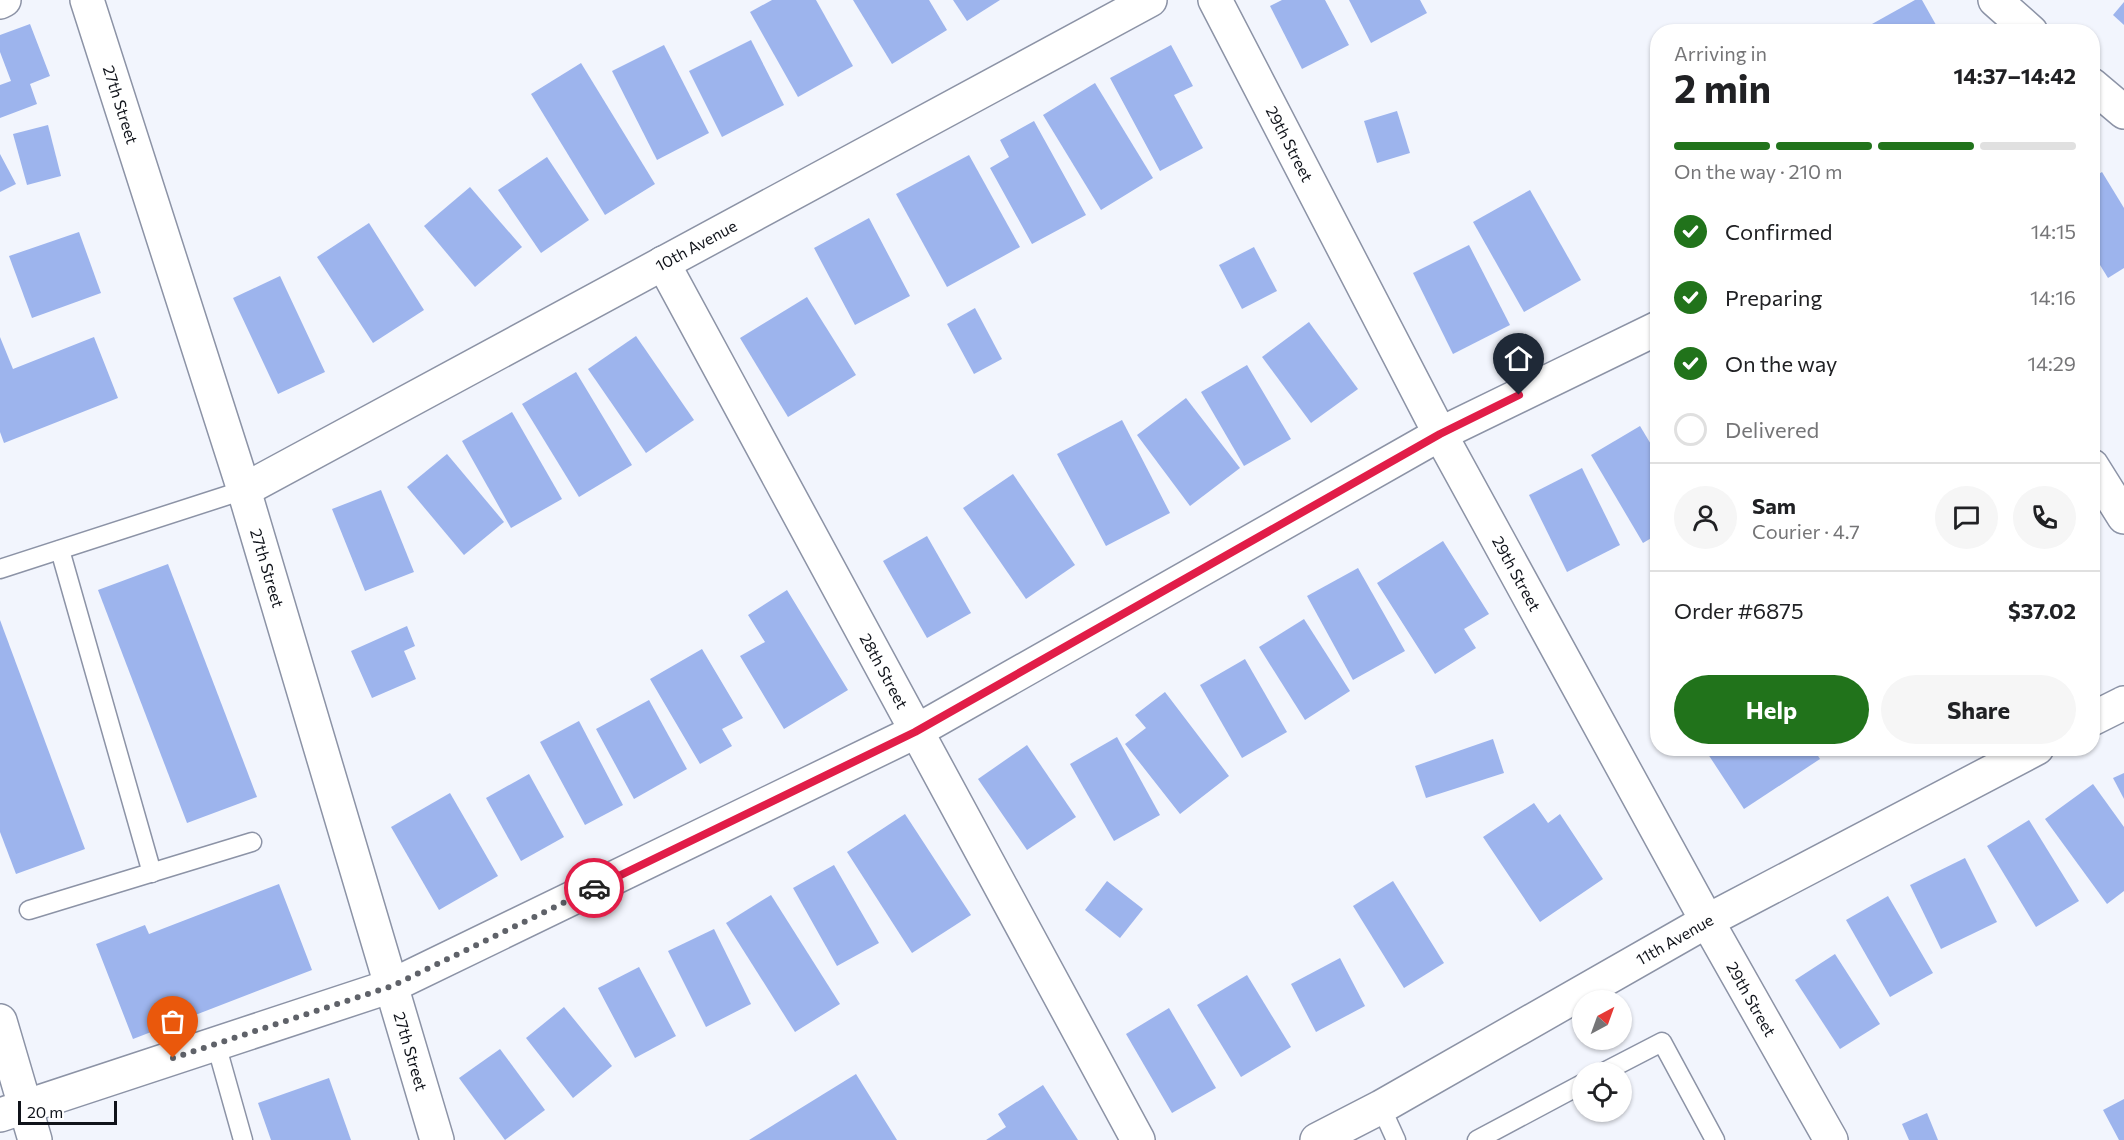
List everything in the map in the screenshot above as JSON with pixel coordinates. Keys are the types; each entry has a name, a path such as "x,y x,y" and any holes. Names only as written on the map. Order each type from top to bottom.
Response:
{"street":[{"name":"27th Street","path":"87,0 244,490 437,1140"},
{"name":"10th Avenue","path":"244,490 1150,0"},
{"name":"29th Street","path":"1215,0 1440,434 1707,921 1831,1140"},
{"path":"1995,0 2022,24"},
{"name":"28th Street","path":"663,263 1138,1140"},
{"path":"12,1111 392,986 915,732 1440,434 1650,332"},
{"path":"2100,479 2124,517"},
{"path":"2100,715 2124,703"},
{"name":"11th Avenue","path":"1317,1140 1381,1107 1707,921 2022,756"},
{"path":"0,1021 12,1111 35,1140"}],"lane":[{"path":"0,569 244,490"},
{"path":"60,550 152,873"},
{"path":"29,910 252,842"},
{"path":"1623,1062 1662,1042 1715,1140"},
{"path":"216,1044 243,1140"},
{"path":"1477,1140 1572,1089"},
{"path":"1381,1107 1396,1140"}],"building":[{"path":"772,0 816,0 853,66 798,97 750,12"},
{"path":"853,0 929,0 947,30 892,64"},
{"path":"953,0 1000,0 967,21"},
{"path":"1282,0 1325,0 1349,45 1302,69 1270,6"},
{"path":"1349,0 1420,0 1427,13 1371,43"},
{"path":"1915,0 1922,0 1936,24 1872,24"},
{"path":"2124,2 2124,25 2113,15"},
{"path":"30,24 50,76 30,84 37,104 0,118 0,85 11,81 0,52 0,35"},
{"path":"751,40 784,105 722,137 689,71"},
{"path":"664,45 709,133 657,160 612,71"},
{"path":"1171,45 1193,86 1174,95 1203,148 1160,171 1110,78"},
{"path":"581,63 655,184 605,215 531,94"},
{"path":"1095,83 1153,178 1101,210 1043,115"},
{"path":"1397,111 1410,153 1377,163 1364,121"},
{"path":"1034,121 1086,215 1032,244 990,168 1009,157 1000,140"},
{"path":"48,125 61,176 27,185 13,134"},
{"path":"0,154 16,184 0,192"},
{"path":"969,155 1020,247 947,287 896,194"},
{"path":"547,157 589,220 541,253 498,190"},
{"path":"2102,172 2124,208 2124,268 2108,278 2100,265 2100,173"},
{"path":"470,187 522,247 475,287 424,226"},
{"path":"1530,190 1581,280 1524,312 1473,222"},
{"path":"869,218 910,296 855,325 814,248"},
{"path":"369,223 424,310 373,343 317,257"},
{"path":"79,232 101,293 32,318 9,256"},
{"path":"1469,245 1510,325 1453,354 1413,273"},
{"path":"1254,247 1277,291 1242,309 1219,265"},
{"path":"280,276 325,372 278,394 233,298"},
{"path":"807,297 856,375 788,417 740,338"},
{"path":"975,308 1002,359 974,374 947,324"},
{"path":"1309,322 1358,389 1311,423 1262,357"},
{"path":"636,336 694,420 646,453 588,369"},
{"path":"0,337 13,369 94,337 118,398 4,443 0,432"},
{"path":"1247,365 1291,439 1244,466 1201,392"},
{"path":"576,372 632,465 579,497 522,404"},
{"path":"1186,398 1240,468 1190,506 1137,435"},
{"path":"512,412 562,499 511,528 462,441"},
{"path":"1122,420 1170,513 1106,546 1057,454"},
{"path":"1640,426 1650,443 1650,539 1643,543 1591,455"},
{"path":"447,454 504,522 464,555 407,487"},
{"path":"1582,468 1620,545 1567,572 1529,495"},
{"path":"1013,474 1075,565 1026,599 963,508"},
{"path":"381,490 414,572 365,591 332,509"},
{"path":"927,536 971,613 927,638 883,561"},
{"path":"1443,541 1489,614 1464,629 1476,648 1435,674 1377,583"},
{"path":"168,564 257,797 187,823 98,590"},
{"path":"1358,568 1405,651 1353,680 1307,596"},
{"path":"787,590 848,690 784,729 740,656 765,642 748,615"},
{"path":"1304,619 1350,691 1305,720 1259,647"},
{"path":"0,620 85,849 16,874 0,832"},
{"path":"407,626 415,646 404,651 416,679 372,698 351,651"},
{"path":"702,649 743,718 722,729 732,746 700,764 650,679"},
{"path":"1245,659 1287,732 1242,758 1200,685"},
{"path":"1165,692 1229,776 1180,814 1125,744 1146,728 1135,715"},
{"path":"649,700 687,769 634,799 596,729"},
{"path":"579,721 623,805 585,825 540,742"},
{"path":"1117,737 1160,815 1114,841 1070,764"},
{"path":"1493,739 1504,773 1426,798 1415,766"},
{"path":"1027,745 1076,817 1027,850 978,779"},
{"path":"1709,756 1818,756 1820,759 1744,809"},
{"path":"2124,773 2124,799 2113,778"},
{"path":"529,774 564,837 521,861 486,798"},
{"path":"2093,784 2124,827 2124,891 2107,904 2045,819"},
{"path":"450,793 498,876 439,910 391,827"},
{"path":"1534,803 1548,823 1560,814 1603,879 1540,922 1483,837"},
{"path":"905,814 971,915 912,953 847,852"},
{"path":"2029,820 2079,901 2036,927 1987,846"},
{"path":"1965,858 1997,922 1941,949 1910,885"},
{"path":"834,865 879,943 837,966 793,888"},
{"path":"1107,881 1143,909 1120,938 1085,910"},
{"path":"1393,881 1444,963 1404,988 1353,906"},
{"path":"279,884 312,970 133,1039 96,944 145,925 149,934"},
{"path":"771,895 840,1004 795,1032 726,923"},
{"path":"1888,896 1933,973 1890,997 1846,920"},
{"path":"714,929 751,1004 706,1027 668,951"},
{"path":"1835,954 1880,1024 1840,1049 1795,980"},
{"path":"1340,958 1365,1006 1316,1032 1291,984"},
{"path":"639,967 676,1036 635,1058 598,988"},
{"path":"1247,975 1291,1047 1241,1077 1197,1005"},
{"path":"564,1007 612,1066 573,1098 526,1038"},
{"path":"1169,1008 1216,1088 1172,1113 1126,1034"},
{"path":"500,1049 545,1110 505,1140 459,1078"},
{"path":"856,1074 897,1140 749,1140"},
{"path":"329,1078 351,1140 271,1140 258,1103"},
{"path":"1043,1085 1078,1140 986,1140 1006,1127 998,1114"},
{"path":"2124,1099 2124,1140 2119,1140 2103,1110"},
{"path":"1927,1113 1938,1140 1909,1140 1902,1124"}],"way so far":[{"path":"173,1058 392,986 594,888"}],"route":[{"path":"594,888 915,732 1440,434 1519,395"}]}
